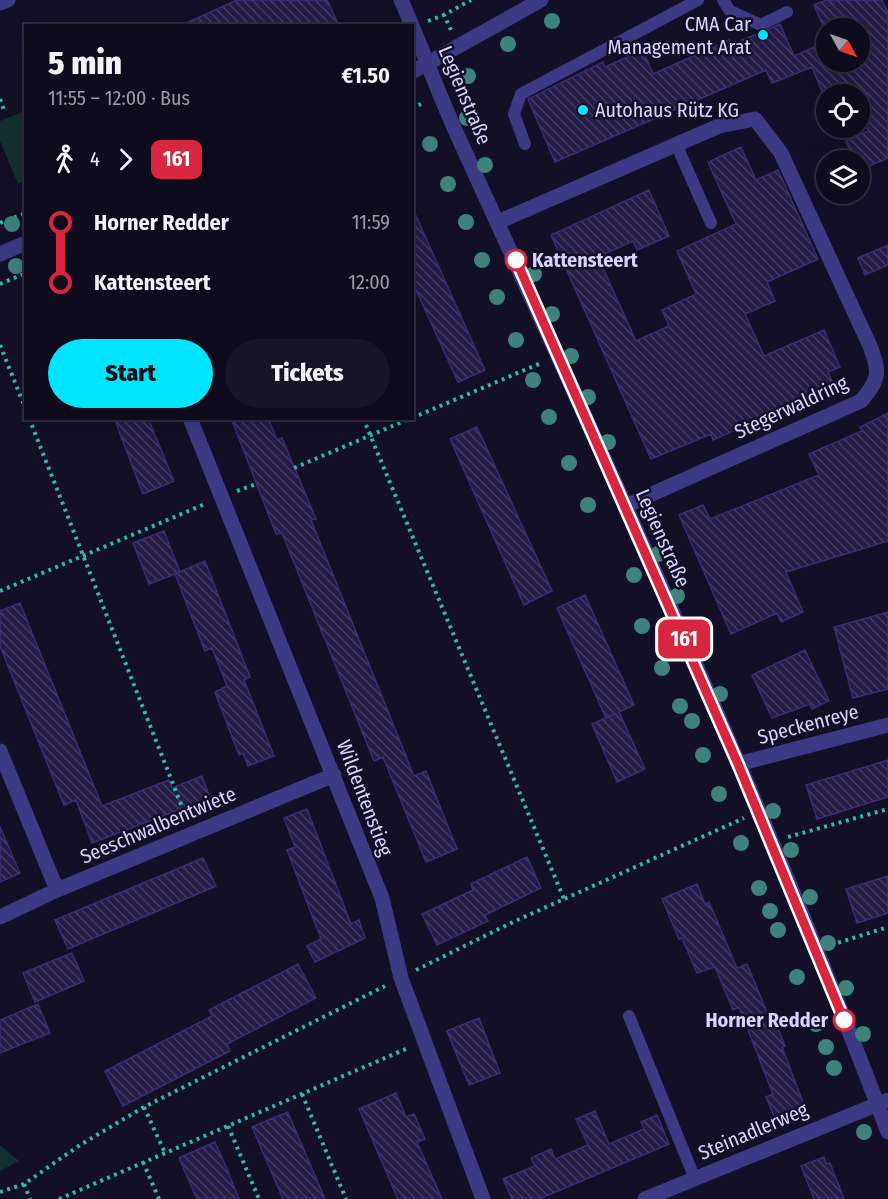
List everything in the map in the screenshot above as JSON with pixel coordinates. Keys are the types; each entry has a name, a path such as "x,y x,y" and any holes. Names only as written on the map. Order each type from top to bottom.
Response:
{"street":[{"path":"0,3 8,0"},
{"name":"Legienstraße","path":"401,0 412,24"},
{"path":"414,71 541,0"},
{"name":"Legienstraße","path":"414,29 459,140 558,356 738,764 815,950 882,1101 888,1132"},
{"name":"Stegerwaldring","path":"498,222 719,126 755,119 781,153 878,368 876,383 861,401 625,506"},
{"path":"0,254 24,244"},
{"name":"Wildentenstieg","path":"191,420 334,775 381,898 401,978 483,1199"},
{"name":"Speckenreye","path":"738,764 888,725"},
{"path":"0,751 57,890"},
{"name":"Seeschwalbentwiete","path":"0,917 57,890 334,775"},
{"name":"Steinadlerweg","path":"645,1199 882,1101"}],"lane":[{"path":"525,144 513,114 521,94 698,0"},
{"path":"723,0 730,11 761,25 787,12"},
{"path":"676,144 711,223"},
{"path":"629,1016 694,1179"}],"path":[{"path":"458,45 444,15 471,0"},
{"path":"0,99 4,110"},
{"path":"0,223 24,214"},
{"path":"0,284 24,274"},
{"path":"0,345 24,405"},
{"path":"414,417 558,356"},
{"path":"30,420 192,834"},
{"path":"364,420 564,900"},
{"path":"294,468 407,420"},
{"path":"0,591 256,484"},
{"path":"770,842 888,809"},
{"path":"0,1192 24,1184 80,1145 144,1107 401,978 564,900 758,812"},
{"path":"815,950 888,927"},
{"path":"59,1199 425,1041"},
{"path":"302,1094 346,1199"},
{"path":"144,1107 165,1153"},
{"path":"228,1126 259,1199"},
{"path":"143,1162 159,1199"},
{"path":"24,1184 30,1199"}],"green space":[{"path":"24,111 24,181 18,184 0,141 0,121"},
{"path":"0,1145 19,1161 0,1171"}],"building":[{"path":"237,0 327,0 338,24 184,24"},
{"path":"826,0 882,0 888,13 888,158 870,166 870,150 850,150 846,141 853,138 870,138 870,84 819,84 812,67 772,83 766,70 555,162 528,99 603,62 605,67 643,50 653,74 729,40 731,45 780,24 794,56 816,46 816,72 870,72 870,18 820,18 814,5"},
{"path":"741,147 756,180 778,170 818,259 767,282 775,301 745,314 764,356 824,330 840,367 828,372 833,383 786,404 787,407 713,440 711,434 651,459 551,235 649,190 669,236 637,250 633,241 598,257 636,341 669,326 662,310 696,294 677,251 736,224 708,162"},
{"path":"414,211 485,370 458,382 414,285"},
{"path":"888,245 888,265 865,275 858,258"},
{"path":"888,413 888,541 786,572 803,612 781,622 777,613 731,634 679,515 703,505 710,519 819,475 809,454 862,431 860,427"},
{"path":"115,420 149,420 174,481 143,494"},
{"path":"232,420 269,420 277,440 282,438 316,519 311,520 414,776 426,771 457,849 426,862 383,757 374,761 282,533 276,534"},
{"path":"477,427 552,591 524,605 450,439"},
{"path":"164,531 180,572 149,584 133,543"},
{"path":"205,561 250,677 244,680 274,756 248,766 243,753 239,755 215,692 227,686 212,648 205,651 175,574"},
{"path":"585,595 634,705 619,712 645,769 617,782 592,724 606,718 557,608"},
{"path":"20,603 102,806 169,780 172,788 202,776 213,806 194,813 191,805 92,843 76,800 64,805 0,646 0,611"},
{"path":"888,612 888,689 853,698 834,627"},
{"path":"805,650 829,701 812,709 810,704 772,718 752,675"},
{"path":"888,760 888,797 817,819 806,785"},
{"path":"307,809 351,924 359,920 365,938 315,962 307,946 321,939 287,850 295,847 284,818"},
{"path":"0,827 20,873 0,882"},
{"path":"527,857 541,888 485,915 488,921 437,945 422,914 473,890 471,884"},
{"path":"203,858 216,886 68,949 55,920"},
{"path":"888,876 888,913 857,923 846,889"},
{"path":"697,884 705,904 709,902 737,968 747,964 774,1029 778,1028 785,1046 782,1047 806,1110 776,1121 766,1097 773,1094 739,1007 733,1010 715,967 697,973 682,938 679,939 662,899"},
{"path":"72,953 84,981 35,1002 23,973"},
{"path":"298,964 316,998 227,1044 230,1051 123,1106 105,1071 212,1016 209,1010"},
{"path":"38,1004 50,1033 0,1053 0,1020"},
{"path":"479,1018 500,1073 469,1085 447,1031"},
{"path":"396,1093 406,1117 414,1114 425,1139 417,1142 442,1199 398,1199 359,1109"},
{"path":"595,1111 609,1144 644,1129 641,1122 657,1115 669,1144 539,1199 512,1199 503,1179 535,1166 531,1158 551,1149 555,1159 588,1145 576,1119"},
{"path":"288,1112 325,1199 283,1199 252,1127"},
{"path":"215,1142 239,1199 197,1199 179,1158"},
{"path":"824,1157 826,1164 830,1163 844,1199 814,1199 801,1166"}],"bus line":[{"name":"161","path":"516,260 738,764 844,1020"}],"place":[{"name":"CMA Car Management Arat","path":"763,35"},
{"name":"Autohaus Rütz KG","path":"583,110"},
{"name":"Kattensteert","path":"516,260"},
{"name":"Horner Redder","path":"844,1020"}]}
